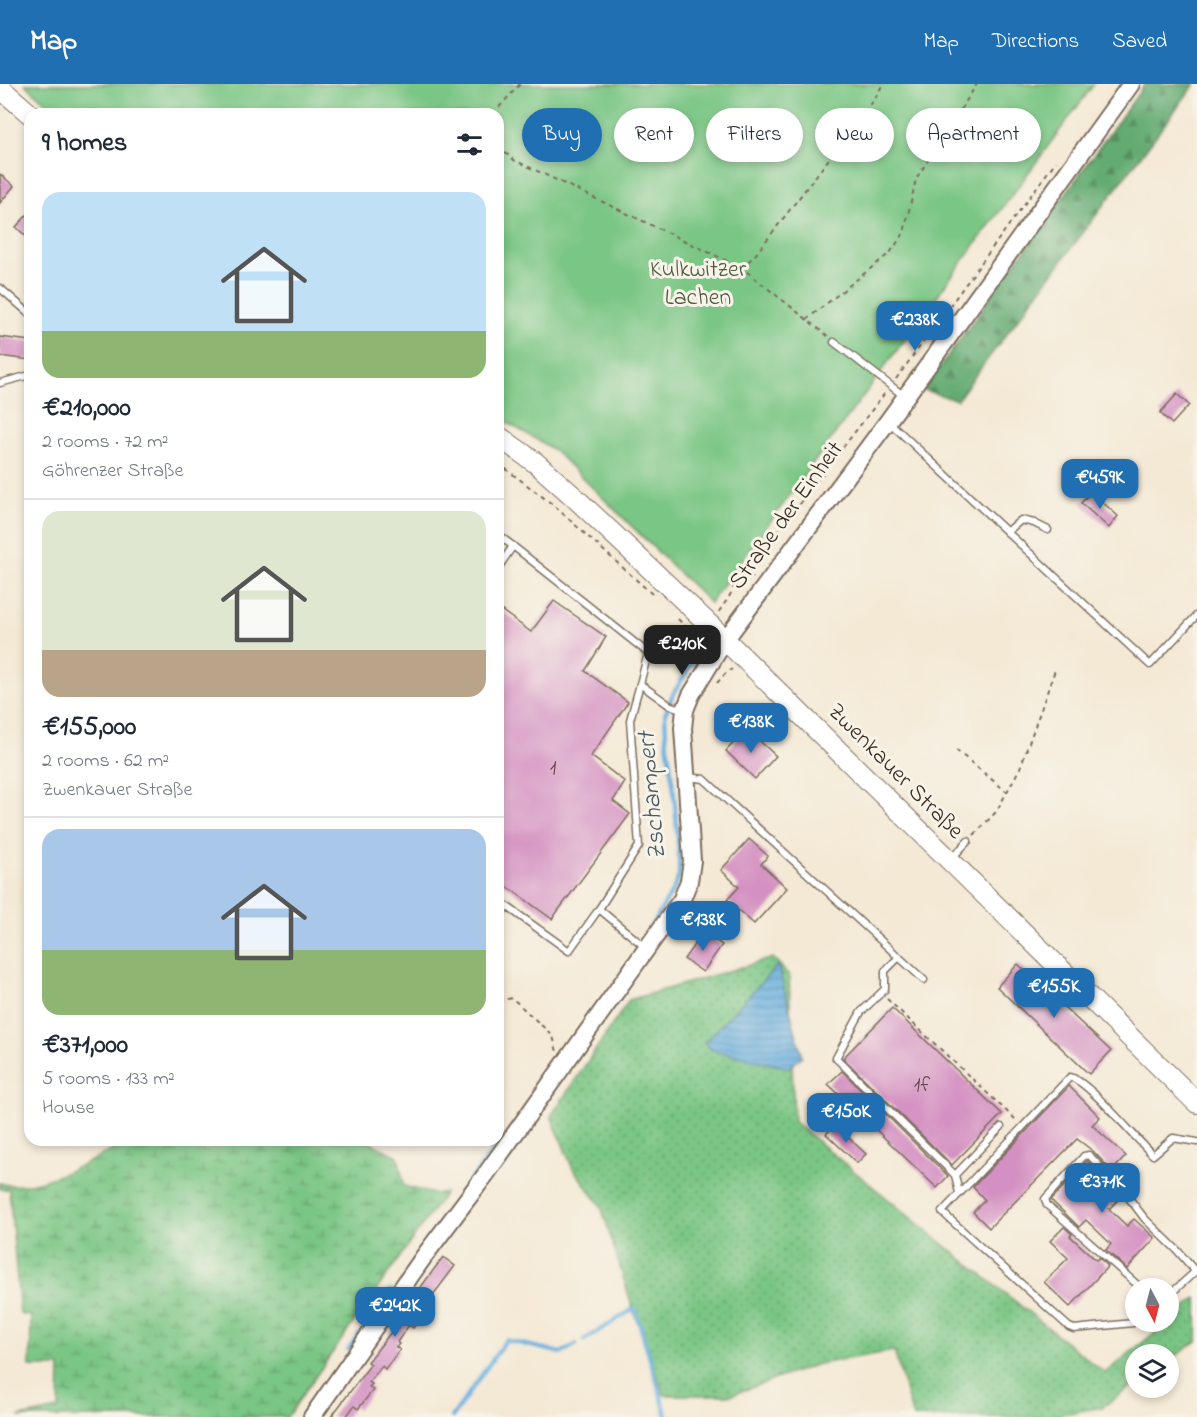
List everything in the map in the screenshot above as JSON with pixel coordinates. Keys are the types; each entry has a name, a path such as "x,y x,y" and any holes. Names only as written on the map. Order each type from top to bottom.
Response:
{"main road":[{"path":"0,88 24,109"},
{"name":"Zwenkauer Straße","path":"504,440 536,463 566,489 725,640 1197,1103"}],"street":[{"name":"Straße der Einheit","path":"685,710 691,695 725,640 888,421 1131,84"},
{"path":"312,1417 425,1255 648,950 682,898 689,881 692,861 685,777 683,728 685,710"}],"lane":[{"path":"0,288 24,309"},
{"path":"834,342 904,396"},
{"path":"0,383 24,377"},
{"path":"888,421 1150,665 1197,615"},
{"path":"1007,532 1021,520 1048,530"},
{"path":"504,540 648,652 630,720 639,846 569,951 504,904"},
{"path":"504,559 513,546"},
{"path":"640,684 669,705 685,710"},
{"path":"685,777 704,779 924,980"},
{"path":"948,861 968,841"},
{"path":"599,909 648,950"},
{"path":"899,957 885,971 885,989 861,1012 836,1058 955,1175 960,1193"},
{"path":"1125,1324 1074,1329 1069,1327 942,1212 1070,1077 1076,1078 1089,1090 1153,1155 1173,1138 1197,1142"},
{"path":"955,1175 1001,1127"},
{"path":"1130,1278 1047,1205 1045,1199 1083,1156 1089,1155 1122,1189 1145,1219 1196,1270 1179,1286"}],"path":[{"path":"498,108 520,84"},
{"path":"742,268 756,254 883,84"},
{"path":"806,320 890,253 904,233 916,179 977,84"},
{"path":"504,152 514,160 742,268 834,342"},
{"path":"718,611 730,596 734,582 753,564 891,386 1058,159"},
{"path":"504,468 552,504 659,601"},
{"path":"743,571 755,579"},
{"path":"674,615 714,658"},
{"path":"968,841 996,812 1020,768 1055,670"},
{"path":"957,750 1007,792"},
{"path":"881,993 1023,1126"},
{"path":"504,1000 512,998 553,1036 557,1054 564,1064"}],"green space":[{"name":"Kulkwitzer Lachen","path":"25,84 1094,84 1041,156 1041,108 906,108 906,162 1036,162 710,603 554,450 504,421 504,108 52,108"},
{"path":"1145,84 1195,84 957,400 923,390"},
{"path":"773,958 789,975 794,1122 1105,1373 1125,1357 1125,1391 1102,1407 1056,1417 913,1417 894,1351 818,1364 731,1395 664,1395 634,1312 601,1206 572,1167 551,1116 629,1000"},
{"path":"120,1146 377,1146 398,1156 404,1186 433,1194 445,1193 287,1417 19,1417 59,1409 60,1367 30,1367 31,1316 20,1314 9,1189 0,1189 0,1183 14,1186 30,1184 85,1164"},
{"path":"1197,1298 1197,1341 1179,1354 1179,1344 1141,1344 1155,1332 1179,1332 1179,1313"}],"water":[{"path":"778,965 802,1056 789,1068 712,1050 704,1043"}],"building":[{"path":"0,174 14,186 0,203"},
{"path":"24,218 24,234 16,227"},
{"path":"0,337 24,340 24,359 0,356"},
{"path":"1177,394 1189,405 1172,424 1160,413"},
{"path":"1091,492 1118,516 1109,528 1081,503"},
{"path":"554,601 606,637 585,671 628,702 591,756 625,782 613,801 630,814 552,919 504,884 504,612 531,632"},
{"path":"747,729 776,756 755,779 726,751"},
{"path":"749,839 768,856 761,864 787,888 754,924 727,900 739,887 721,870"},
{"path":"703,932 722,945 703,972 684,959"},
{"path":"1018,964 1111,1051 1089,1074 997,987"},
{"path":"892,1008 1002,1114 952,1165 843,1058"},
{"path":"842,1071 948,1176 937,1188 828,1084"},
{"path":"1069,1086 1100,1117 1092,1125 1126,1156 1112,1171 1093,1151 1077,1139 989,1228 973,1212 985,1200 973,1187"},
{"path":"835,1125 866,1154 857,1163 826,1134"},
{"path":"1087,1161 1116,1190 1114,1192 1120,1198 1109,1209 1127,1226 1134,1219 1155,1238 1127,1269 1106,1250 1111,1244 1086,1220 1079,1227 1051,1200"},
{"path":"1064,1227 1072,1234 1070,1236 1096,1260 1099,1258 1108,1266 1070,1307 1044,1282 1068,1258 1050,1241"},
{"path":"443,1257 455,1266 424,1307 427,1309 413,1328 409,1325 397,1342 399,1344 396,1347 400,1350 385,1369 382,1366 369,1382 372,1384 369,1387 373,1390 358,1409 354,1406 346,1417 331,1417 371,1364 368,1362"}],"waterway":[{"name":"Zschampert","path":"650,928 679,876 674,792 665,714 673,694 694,660"},
{"name":"Zschampert","path":"460,1194 495,1146"},
{"name":"Zschampert","path":"367,1322 391,1290"},
{"path":"584,1340 635,1308 667,1417"},
{"name":"Zschampert","path":"348,1350 359,1334"},
{"path":"452,1417 506,1340 561,1353 577,1344"},
{"name":"Zschampert","path":"301,1417 315,1398"}]}
